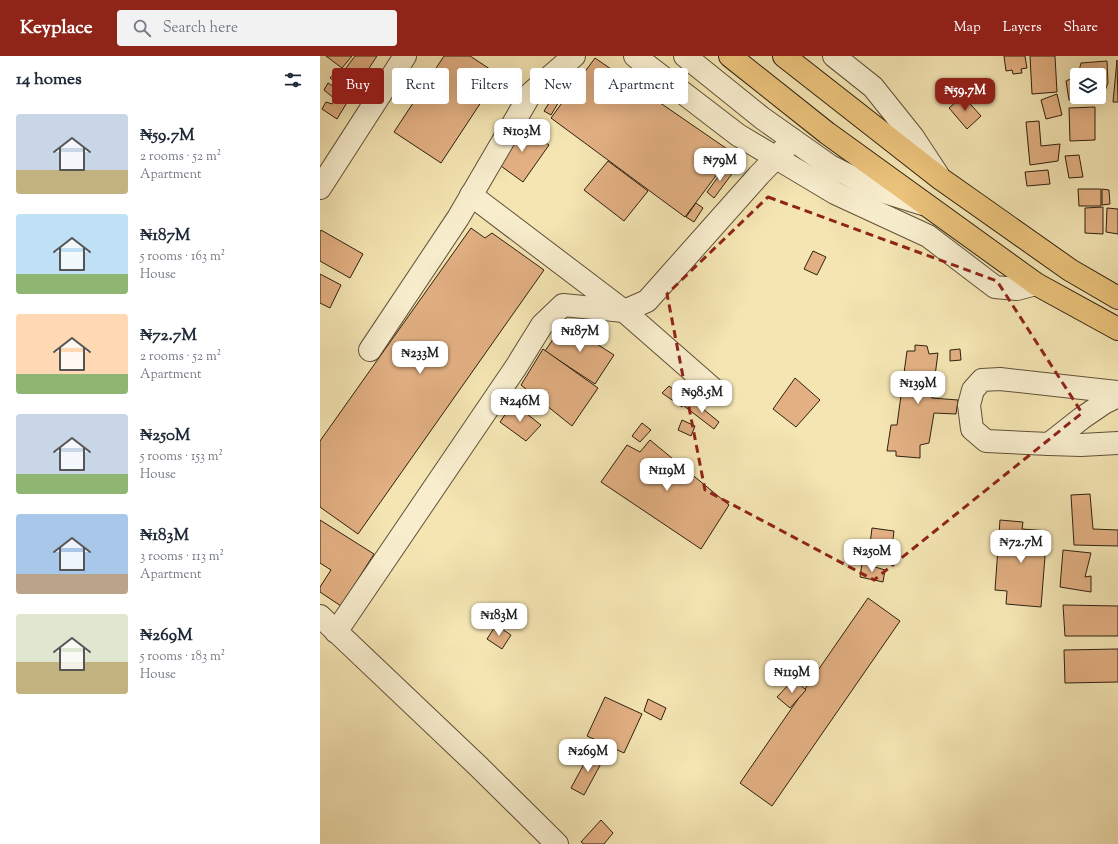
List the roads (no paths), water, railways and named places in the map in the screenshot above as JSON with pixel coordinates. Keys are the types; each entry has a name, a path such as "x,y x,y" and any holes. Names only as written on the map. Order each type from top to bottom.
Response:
{"main road":[{"path":"730,56 827,133 1036,284 1118,329"},
{"path":"784,56 941,179 1070,270 1118,298"}],"street":[{"path":"320,188 405,56"},
{"path":"370,350 458,218 531,92 574,56"},
{"path":"635,56 738,135 835,193 928,236 995,288 1017,289 1036,284"},
{"path":"685,56 762,118 830,166 878,190 924,204"},
{"path":"834,56 873,87 913,137 941,179"},
{"path":"336,632 512,374 542,326 563,305 624,311 647,300 759,175 793,140"},
{"path":"471,195 624,311 712,388"},
{"path":"1118,392 1000,379 982,380 973,390 969,405 972,430 986,441 1081,445 1118,443"},
{"path":"1049,444 1082,418 1104,403 1118,396"},
{"path":"320,616 478,766 557,844"}]}
